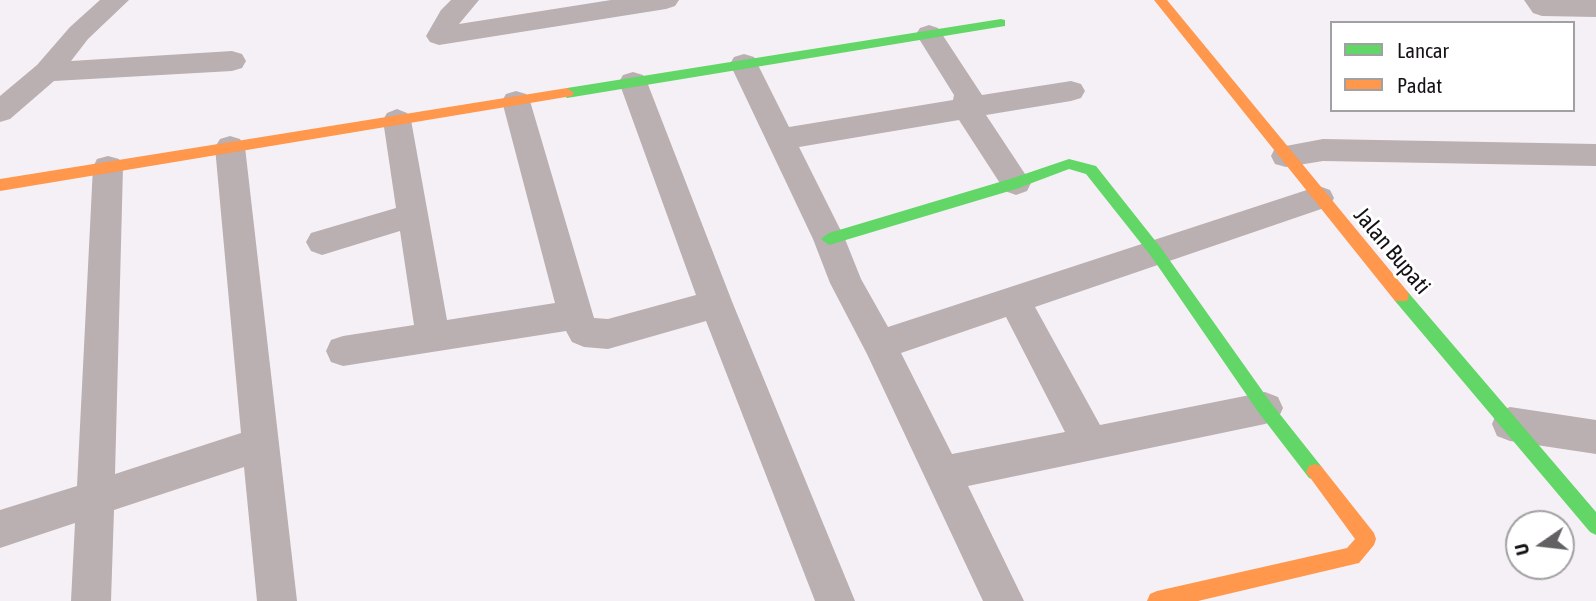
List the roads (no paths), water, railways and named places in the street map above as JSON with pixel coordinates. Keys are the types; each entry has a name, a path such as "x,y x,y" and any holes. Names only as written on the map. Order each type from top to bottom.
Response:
{"street":[{"path":"0,112 47,72 79,33 116,0"},
{"path":"466,0 450,16 439,36 580,7 666,0"},
{"name":"Jalan Bupati","path":"1160,0 1319,198 1596,526"},
{"path":"1537,0 1542,7 1596,8"},
{"path":"0,185 1001,23"},
{"path":"929,34 968,95 967,110 1016,183"},
{"path":"47,72 232,61"},
{"path":"744,64 829,239 846,283 880,345 1004,601"},
{"path":"633,82 716,304 835,601"},
{"path":"780,139 1071,91"},
{"path":"516,101 575,316 584,332 608,334 716,304"},
{"path":"397,120 433,336"},
{"path":"230,147 278,601"},
{"path":"1286,156 1323,150 1596,155"},
{"path":"829,239 1016,183 1069,164 1091,170 1156,252 1265,408 1367,539 1352,556 1157,601"},
{"path":"92,601 93,499 108,167"},
{"path":"880,345 1319,198"},
{"path":"322,242 413,215"},
{"path":"1015,301 1091,445"},
{"path":"343,351 575,316"},
{"path":"943,474 1265,408"},
{"path":"1510,424 1596,437"},
{"path":"0,529 261,444"}]}
